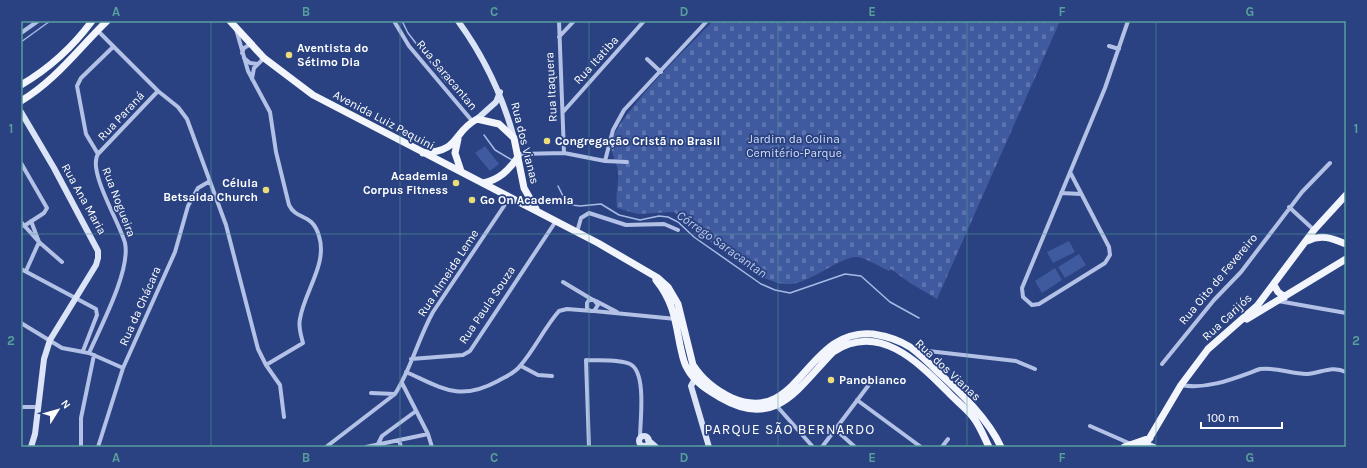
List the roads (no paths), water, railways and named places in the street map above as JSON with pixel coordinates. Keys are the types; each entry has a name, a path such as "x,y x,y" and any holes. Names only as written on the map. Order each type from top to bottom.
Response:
{"main road":[{"path":"21,85 51,66 68,51 92,21"},
{"path":"21,101 40,89 55,76 107,21"},
{"name":"Avenida Luiz Pequini","path":"227,21 234,25 264,58 313,95 537,211"},
{"path":"461,171 455,153 458,139 462,132 475,121 497,124 514,138"},
{"name":"Rua dos Vianas","path":"514,138 524,188 537,211 652,274 669,298 678,319 685,363 709,391 743,408 766,410 790,388 826,349 843,338 856,334 878,335 894,339 917,353 952,385 988,424 1001,447"},
{"path":"423,153 438,152 458,139"},
{"path":"483,183 504,174 518,156"},
{"name":"Rua Carijós","path":"1147,443 1181,385 1213,343 1257,306 1314,230 1346,195"},
{"path":"1325,217 1322,228 1325,236"},
{"path":"1306,242 1316,237 1325,236 1346,244"},
{"path":"1236,325 1285,297 1346,259"},
{"path":"1274,285 1278,292 1285,297"},
{"name":"Rua dos Vianas","path":"775,403 789,397 833,352 840,347 856,342 881,344 893,347 915,360 973,417 990,447"},
{"path":"1128,446 1147,443"},
{"path":"1139,447 1147,443"}],"street":[{"path":"21,33 38,21"},
{"name":"Rua Saracantan","path":"394,21 409,46 475,121"},
{"name":"Rua dos Vianas","path":"458,21 474,43 500,92 514,138"},
{"name":"Rua Itaquera","path":"559,21 564,153"},
{"path":"559,37 574,21"},
{"name":"Rua Itatiba","path":"562,112 644,21"},
{"path":"605,161 613,130 619,117 707,21"},
{"path":"1070,172 1109,247 1110,255 1105,264 1039,304 1032,305 1023,298 1022,288 1061,193 1105,88 1128,21"},
{"path":"234,25 242,54 252,79 270,112 289,205 294,212 310,219 316,229 321,244 321,254 300,319 303,343 266,365"},
{"path":"98,30 113,47 158,91 178,107 187,119 226,225 254,336 266,365 281,390 284,417"},
{"path":"242,54 244,48 251,44"},
{"path":"1109,46 1119,49"},
{"name":"Rua Nogueira","path":"89,353 119,283 126,249 122,233 98,177 95,162 98,154 86,134 77,86 81,78 113,47"},
{"path":"242,54 248,62 258,64"},
{"path":"252,79 252,71 264,58"},
{"path":"647,59 661,72"},
{"name":"Rua Paraná","path":"98,154 158,91"},
{"name":"Rua dos Vianas","path":"475,121 496,102 500,92"},
{"name":"Rua Ana Maria","path":"21,112 54,168 98,251 96,265 50,340 44,360 36,434 31,447"},
{"path":"518,156 564,153 605,161 627,162"},
{"path":"21,163 47,208 44,213 31,221 22,224 39,242 62,262"},
{"name":"Rua Oito de Fevereiro","path":"1162,364 1214,300 1240,272 1289,207 1330,163"},
{"name":"Rua da Chácara","path":"98,447 123,368 175,252 188,206 198,188 210,181"},
{"path":"1061,193 1081,194"},
{"name":"Rua Almeida Leme","path":"326,447 394,394 402,383 411,359 433,312 510,197"},
{"path":"1289,207 1314,230"},
{"path":"576,232 581,218 589,213 626,225 664,224 678,230"},
{"path":"26,271 39,242 31,221"},
{"name":"Rua Paula Souza","path":"411,359 463,355 470,351 556,221"},
{"path":"21,269 76,299 94,307 98,312 83,351"},
{"path":"562,282 619,313"},
{"path":"592,311 587,308 587,303 594,300"},
{"path":"592,311 598,305 594,300"},
{"path":"1278,301 1346,313"},
{"path":"406,372 439,387 465,393 491,385 521,366 559,311 562,309 678,319"},
{"path":"21,323 62,348 83,351 123,368"},
{"path":"917,353 928,351 1016,362 1035,369"},
{"path":"81,447 81,418 94,355"},
{"path":"589,447 586,360 629,364 637,371 641,383 639,442 641,446 647,444 648,440"},
{"path":"521,366 538,374 552,376"},
{"path":"1181,385 1194,387 1205,386 1260,369 1269,368 1306,374 1339,368 1346,372"},
{"path":"696,376 691,383 692,390 709,447"},
{"path":"822,447 871,382"},
{"path":"402,383 428,434 432,447"},
{"path":"371,393 394,394"},
{"path":"856,400 921,447"},
{"path":"775,403 813,447"},
{"path":"21,407 38,407"},
{"path":"378,444 382,436 416,411"},
{"path":"1090,426 1128,446"},
{"path":"835,429 855,447"},
{"path":"366,447 428,434"},
{"path":"640,438 645,436 656,447"},
{"path":"942,447 948,439"},
{"path":"399,440 401,447"},
{"path":"1147,443 1154,447"}],"waterway":[{"path":"21,42 50,21"},
{"name":"Córrego Saracantan","path":"402,21 408,33 446,82"},
{"name":"Córrego Saracantan","path":"484,135 495,150 512,160"},
{"name":"Córrego Saracantan","path":"558,186 564,198 572,205 580,206 601,204 619,215 640,220 659,216 668,217 678,222 694,237 761,284 775,290 790,293 845,274 861,276 890,302 919,318"}],"place":[{"name":"Aventista do Sétimo Dia","path":"289,55"},
{"name":"Congregação Cristã no Brasil","path":"547,141"},
{"name":"Academia Corpus Fitness","path":"456,183"},
{"name":"Célula Betsaida Church","path":"266,190"},
{"name":"Go On Academia","path":"472,200"},
{"name":"Panobianco","path":"831,380"}],"district":[{"name":"PARQUE SÃO BERNARDO","path":"790,429"}],"park label":[{"name":"Jardim da Colina Cemitério-Parque","path":"794,146"}]}
